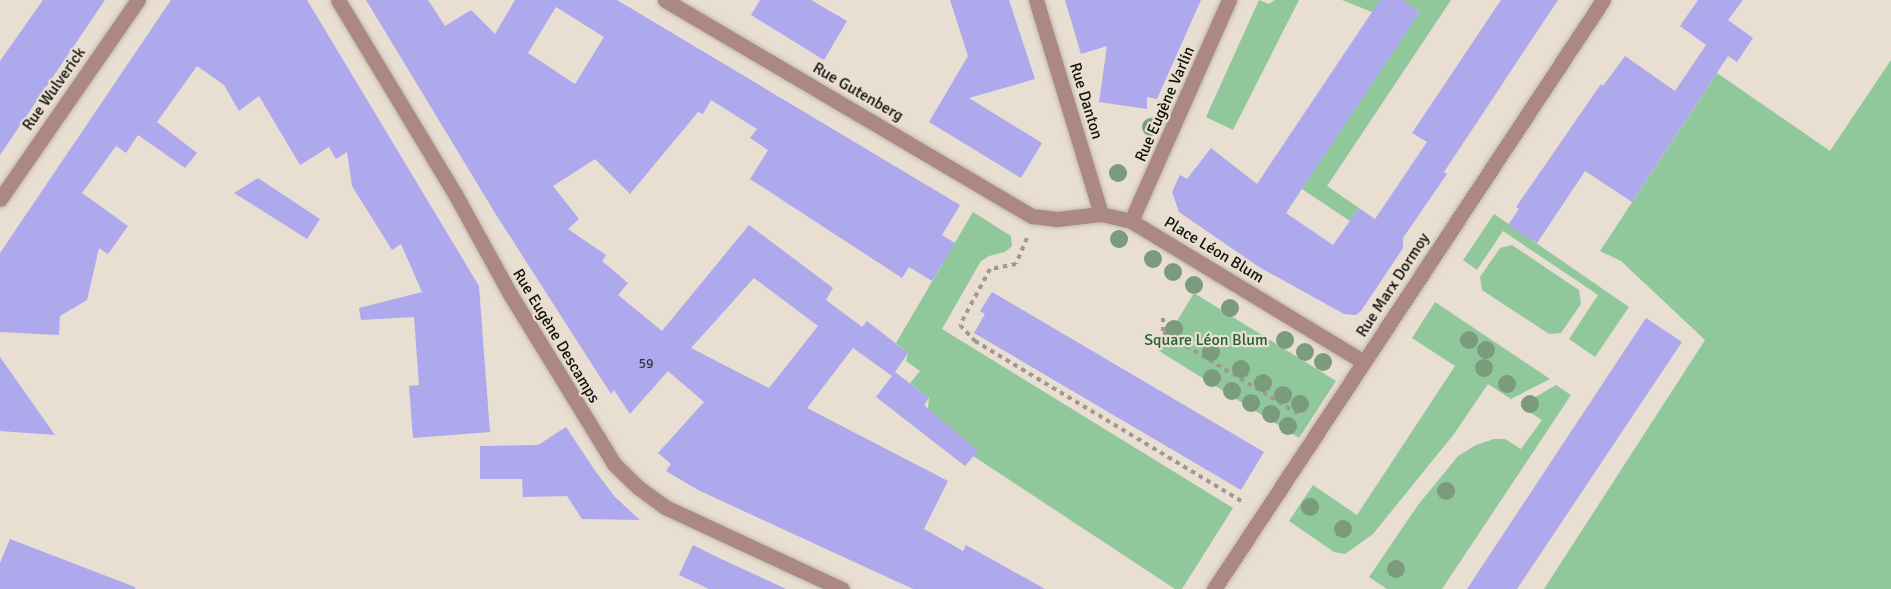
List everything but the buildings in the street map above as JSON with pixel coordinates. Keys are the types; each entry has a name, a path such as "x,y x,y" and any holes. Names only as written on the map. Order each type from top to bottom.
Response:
{"street":[{"name":"Rue Wulverick","path":"0,199 138,0"},
{"name":"Rue Eugène Descamps","path":"338,0 455,194 515,304 614,464 639,488 665,507 842,589"},
{"name":"Rue Gutenberg","path":"665,0 1032,216"},
{"name":"Rue Danton","path":"1036,0 1101,214"},
{"name":"Rue Eugène Varlin","path":"1131,221 1229,0"},
{"name":"Rue Marx Dormoy","path":"1214,589 1603,0"},
{"name":"Place Léon Blum","path":"1032,216 1057,219 1101,214 1131,221 1364,362"}],"path":[{"path":"1032,216 1029,233 1016,264 990,269 960,325 975,341 1263,515"},
{"path":"1163,318 1163,332 1320,428"}],"green space":[{"path":"1259,0 1269,4 1275,0 1299,0 1233,130 1206,117"},
{"path":"1342,0 1380,0 1372,12"},
{"path":"1402,0 1451,0 1327,186 1359,208 1350,221 1302,189 1420,12"},
{"path":"1891,60 1891,589 1544,589 1705,340 1621,261 1600,251 1717,73 1830,151"},
{"path":"973,212 1011,236 1012,246 1005,252 989,256 981,261 942,329 1233,508 1182,589 1175,589 964,450 928,409 929,398 910,383 920,371 906,361 908,353 896,343"},
{"path":"1494,214 1629,307 1595,357 1569,339 1598,295 1503,231 1477,270 1463,260"},
{"path":"1512,245 1579,290 1581,304 1561,333 1549,334 1482,290 1480,277 1500,248"},
{"name":"Square Léon Blum","path":"1194,293 1336,381 1299,438 1159,351"},
{"path":"1435,302 1550,379 1511,399 1488,384 1454,434 1373,534 1345,554 1334,552 1289,521 1313,485 1357,515 1455,366 1412,338"},
{"path":"1556,385 1571,395 1442,589 1387,589 1369,577 1418,505 1458,456 1476,445 1494,439 1505,439 1521,449 1542,420 1520,406"}]}
